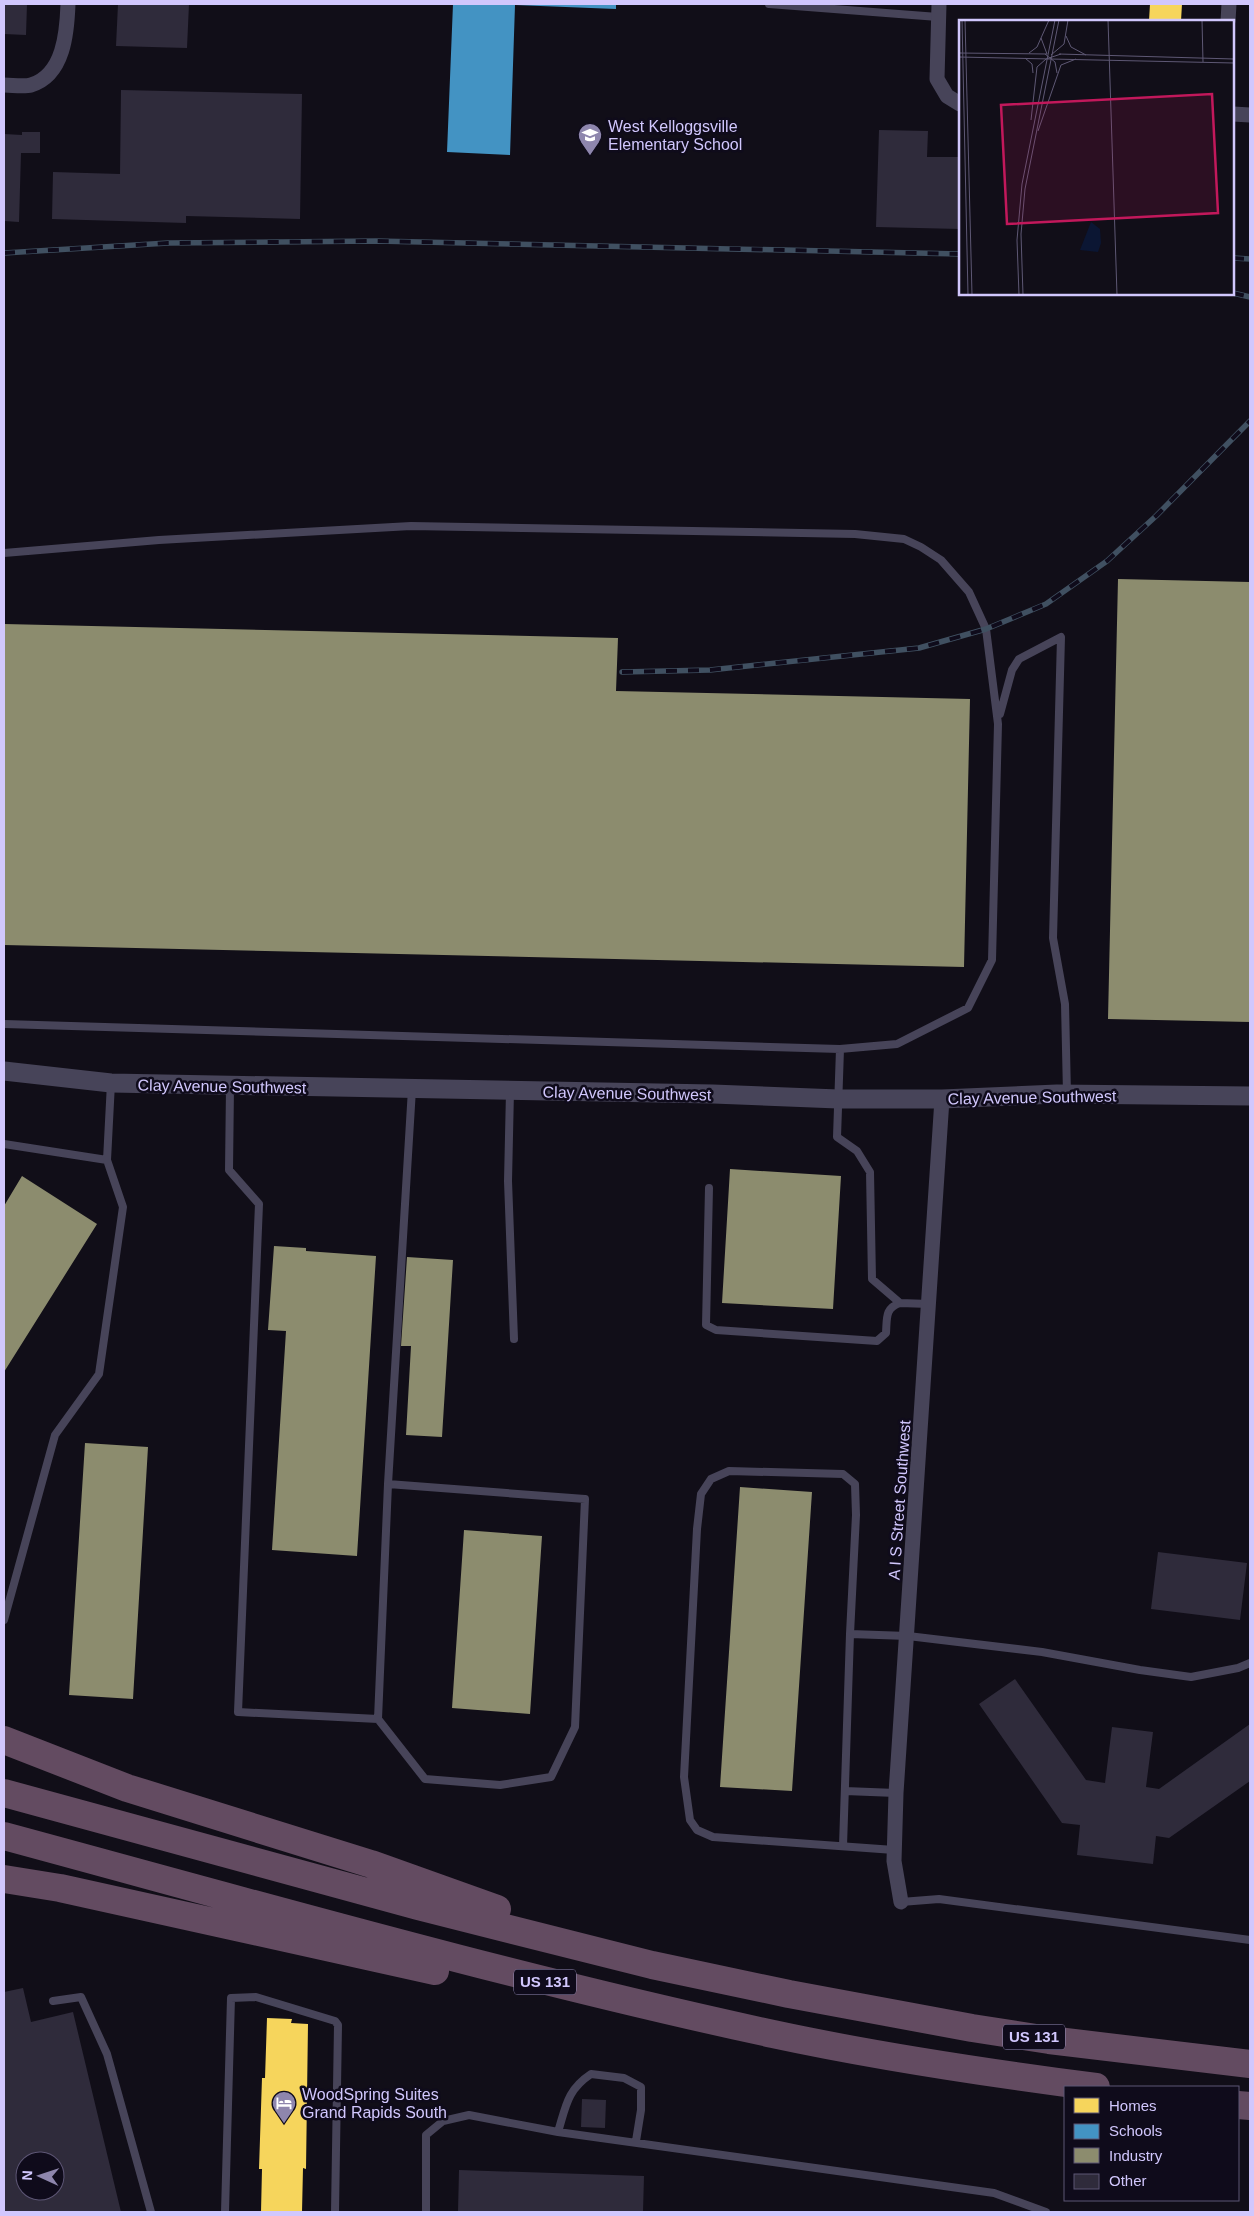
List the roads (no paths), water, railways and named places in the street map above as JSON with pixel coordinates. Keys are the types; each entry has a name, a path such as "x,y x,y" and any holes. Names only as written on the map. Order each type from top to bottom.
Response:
{"highway":[{"path":"4,1740 127,1788 371,1864 652,1965"},
{"name":"US 131","path":"4,1793 418,1906 652,1965 788,1994 972,2028 1049,2040 1250,2064"},
{"name":"US 131","path":"4,1836 538,1980 776,2034 912,2060 1089,2086"},
{"path":"4,1879 60,1888 343,1952 528,1989 776,2034"}],"street":[{"path":"4,85 31,85 47,76 61,57 68,4"},
{"path":"1228,20 1229,4"},
{"path":"938,10 937,79 947,96 959,103"},
{"path":"1234,114 1250,115"},
{"name":"Clay Avenue Southwest","path":"4,1071 111,1083 838,1099 942,1099 1067,1094 1250,1096"},
{"name":"A I S Street Southwest","path":"902,1902 894,1850 896,1793 908,1636 942,1099"}],"lane":[{"path":"769,4 938,10"},
{"path":"4,553 159,540 411,526 855,534 904,539 922,547 941,560 960,581 978,610 986,629 998,724 992,960 968,1008 897,1044 840,1049 4,1024"},
{"path":"998,724 1012,670 1019,659 1062,637 1053,938 1065,1004 1067,1094"},
{"path":"840,1049 837,1137 857,1151 870,1172 872,1279 900,1303"},
{"path":"4,1620 55,1435 99,1374 123,1207 107,1160 111,1083"},
{"path":"230,1086 229,1170 259,1204 238,1712 378,1720"},
{"path":"388,1484 585,1499 575,1727 550,1777 500,1785 425,1779 378,1720 388,1484 412,1089"},
{"path":"510,1091 508,1181 514,1339"},
{"path":"4,1144 107,1160"},
{"path":"709,1188 706,1325 716,1330 877,1341 886,1333 887,1313 891,1306 900,1303 929,1304"},
{"path":"843,1846 856,1515 855,1484 843,1474 729,1471 710,1479 701,1494 697,1529 684,1777 690,1820 697,1830 713,1837 894,1850"},
{"path":"850,1634 908,1636 1042,1652 1140,1670 1191,1677 1238,1668 1250,1663"},
{"path":"845,1791 896,1793"},
{"path":"902,1902 939,1899 1250,1940"},
{"path":"53,2001 81,1997 107,2054 151,2212"},
{"path":"225,2212 231,1998 256,1997 335,2021 338,2025 335,2212"},
{"path":"558,2132 569,2094 582,2080 591,2074 624,2078 641,2087 641,2110 636,2141"},
{"path":"426,2212 426,2134 443,2120 469,2115 558,2132 636,2141 994,2193 1046,2212"}],"railway":[{"path":"4,253 168,243 376,241 959,254"},
{"path":"1234,258 1250,259"},
{"path":"1234,293 1250,297"},
{"path":"622,672 710,670 919,648 986,629 1046,604 1107,561 1156,516 1250,421"}],"place":[{"name":"West Kelloggsville Elementary School","path":"590,156"},
{"name":"WoodSpring Suites Grand Rapids South","path":"284,2124"}]}
